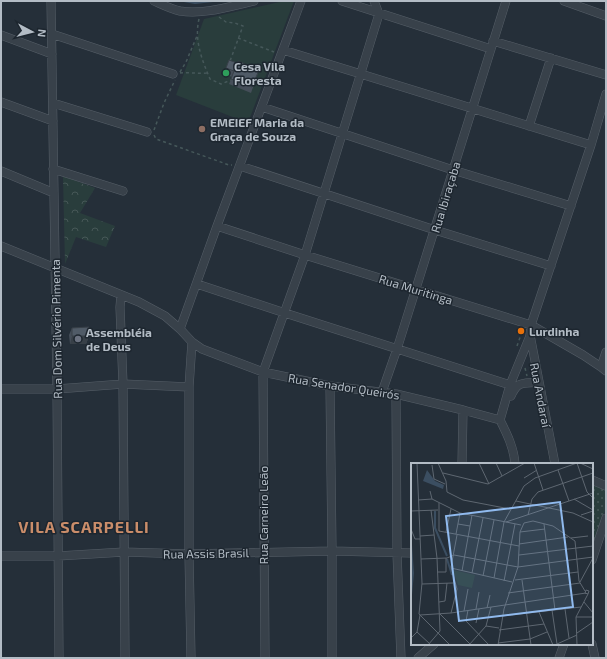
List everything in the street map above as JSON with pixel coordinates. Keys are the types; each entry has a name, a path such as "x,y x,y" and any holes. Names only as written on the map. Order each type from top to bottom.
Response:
{"street":[{"name":"Rua Dom Silvério Pimenta","path":"51,1 59,658"},
{"path":"154,1 181,11 194,12 254,1"},
{"path":"180,330 301,1"},
{"path":"342,1 379,14 492,45 551,58 606,75"},
{"path":"263,372 305,255 379,14 374,1"},
{"name":"Rua Ibiraçaba","path":"382,392 435,230 506,1"},
{"path":"564,1 606,16"},
{"path":"1,34 52,54"},
{"path":"52,34 177,73"},
{"path":"282,52 361,74 591,145"},
{"path":"529,126 551,58"},
{"name":"Rua Andaraí","path":"555,463 530,335 606,94"},
{"path":"1,102 53,121"},
{"path":"52,103 147,132"},
{"path":"262,107 453,170 571,206"},
{"path":"240,166 435,230 552,266"},
{"path":"53,169 123,191"},
{"path":"1,171 54,193"},
{"name":"Rua Muritinga","path":"218,226 305,255 532,325 604,369"},
{"name":"Rua Senador Queirós","path":"1,246 139,302 166,316 192,342 202,349 263,372 330,386 396,394 500,420"},
{"path":"197,284 510,385"},
{"path":"121,295 120,307 124,384 125,658"},
{"path":"515,463 508,436 500,420 510,385 530,335"},
{"path":"191,658 189,554 189,387 192,342"},
{"path":"604,369 606,352"},
{"name":"Rua Carneiro Leão","path":"263,372 263,552 265,658"},
{"path":"505,402 509,401 517,385 521,383 538,382"},
{"path":"1,389 56,389 124,384 189,387"},
{"path":"330,386 332,658"},
{"path":"396,394 397,553 400,658"},
{"path":"462,463 463,410"},
{"path":"593,480 606,486"},
{"path":"593,557 606,518"},
{"name":"Rua Assis Brasil","path":"1,556 58,556 124,552 189,554 332,551 411,553"},
{"path":"418,658 433,645"},
{"path":"559,658 564,645"},
{"path":"592,645 595,658"}],"path":[{"path":"201,11 197,36 199,49 210,79 221,84 231,80"},
{"path":"216,16 226,22 243,26 228,64"},
{"path":"197,36 186,62 177,73 166,97 153,134 156,138 229,165 234,164 240,166"},
{"path":"238,38 282,52"},
{"path":"177,73 208,73"}],"green space":[{"name":"Cesa Vila Floresta","path":"284,1 294,1 248,123 176,95 204,19"},
{"path":"63,176 95,188 80,213 115,226 106,247 76,237 65,264"},
{"path":"593,484 606,489 606,508 593,547"}],"building":[{"path":"229,60 237,63 238,61 259,70 252,87 231,79 234,71 226,68"},
{"path":"89,327 89,336 72,336 72,328"}],"waterway":[{"path":"184,1 195,3 213,1"}],"place":[{"name":"Cesa Vila Floresta","path":"226,73"},
{"name":"EMEIEF Maria da Graça de Souza","path":"202,129"},
{"name":"Lurdinha","path":"521,331"},
{"name":"Assembléia de Deus","path":"78,339"}],"district":[{"name":"VILA SCARPELLI","path":"84,526"}]}
